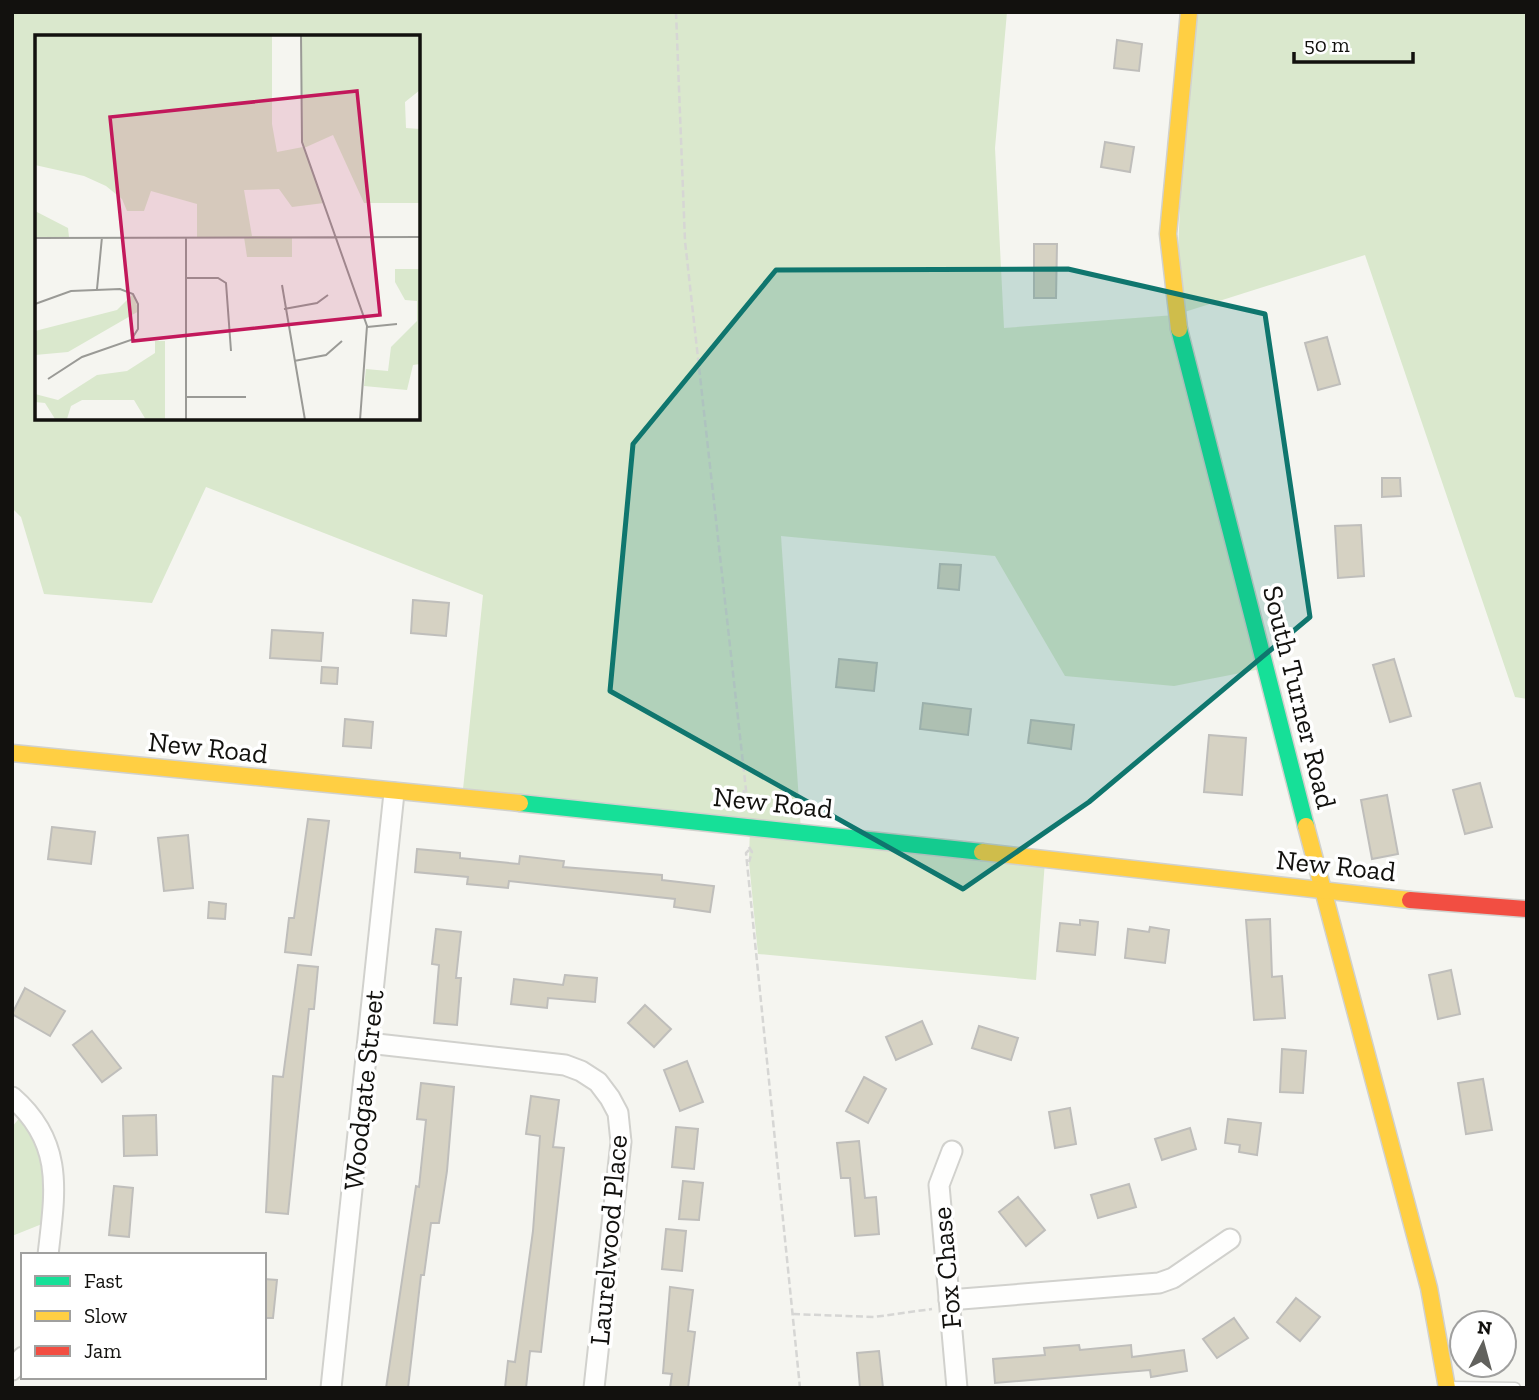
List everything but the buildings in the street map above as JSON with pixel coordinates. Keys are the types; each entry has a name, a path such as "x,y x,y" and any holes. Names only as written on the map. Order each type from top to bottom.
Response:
{"street":[{"name":"South Turner Road","path":"1189,12 1168,234 1175,315 1322,890 1429,1288 1446,1387"},
{"name":"New Road","path":"12,753 394,793 715,822 1322,890 1527,909"},
{"name":"Woodgate Street","path":"331,1388 394,793"},
{"name":"Laurelwood Place","path":"368,1043 565,1065 598,1082 610,1098 618,1113 621,1142 594,1388"},
{"path":"12,1097 35,1121 52,1159 54,1198 48,1253"},
{"name":"Fox Chase","path":"952,1151 939,1185 957,1388"},
{"path":"949,1303 1159,1283 1173,1278 1230,1239"}],"lane":[{"path":"1446,1387 1515,1388"}],"path":[{"path":"676,12 685,241 744,790"},
{"path":"750,862 800,1388"},
{"path":"793,1314 874,1317 949,1303"}],"highlighted area":[{"path":"1068,269 1265,314 1310,617 1089,802 963,889 610,691 633,444 776,270"}],"green space":[{"path":"12,12 1007,12 995,148 1004,328 1175,315 1266,668 1174,686 1065,676 995,556 781,536 801,831 1045,861 1036,980 758,954 749,862 750,826 462,799 483,595 206,487 152,603 44,594 21,517 12,508"},
{"path":"1189,12 1527,12 1527,699 1515,697 1365,255 1175,315"},
{"path":"26,1110 35,1121 52,1220 12,1236 12,1127"}],"traffic: fast":[{"path":"1179,329 1306,826"},
{"path":"520,803 982,852"}],"traffic: slow":[{"path":"1179,329 1168,234 1189,12"},
{"path":"12,753 520,803"},
{"path":"1306,826 1429,1288 1447,1388"},
{"path":"982,852 1410,900"}],"traffic: jam":[{"path":"1410,900 1527,909"}]}
